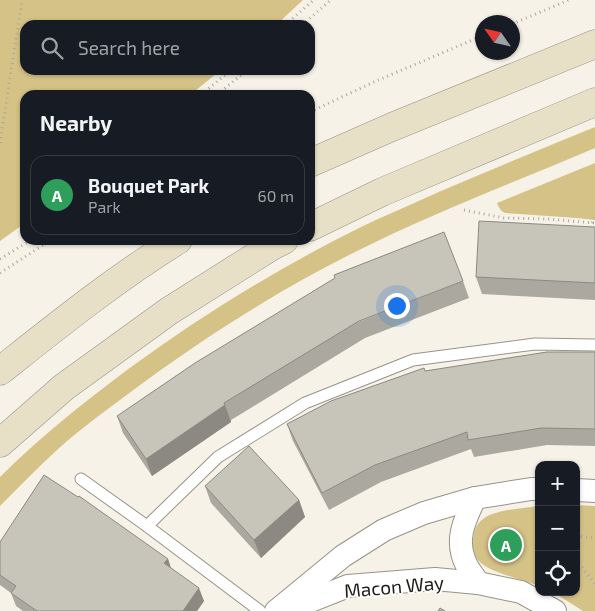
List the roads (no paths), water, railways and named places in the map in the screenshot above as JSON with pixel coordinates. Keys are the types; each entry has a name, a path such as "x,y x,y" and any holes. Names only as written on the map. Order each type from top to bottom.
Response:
{"main road":[{"path":"315,161 392,127 595,44"},
{"path":"315,225 382,192 595,102"},
{"path":"0,371 68,316 145,260 170,245"},
{"path":"0,443 64,387 169,311 274,245"}],"street":[{"name":"Macon Way","path":"276,611 343,556 384,530 424,513 475,498 535,489"},
{"path":"580,490 595,491"},
{"path":"475,498 462,529 460,544 462,556 467,567 478,583"},
{"name":"Macon Way","path":"284,611 348,586 435,579 478,583 521,592 555,611"}],"lane":[{"path":"147,526 218,457 305,403 413,360 535,344 595,345"},
{"path":"81,479 260,611"}],"place":[{"name":"Bouquet Park","path":"506,545"}]}
